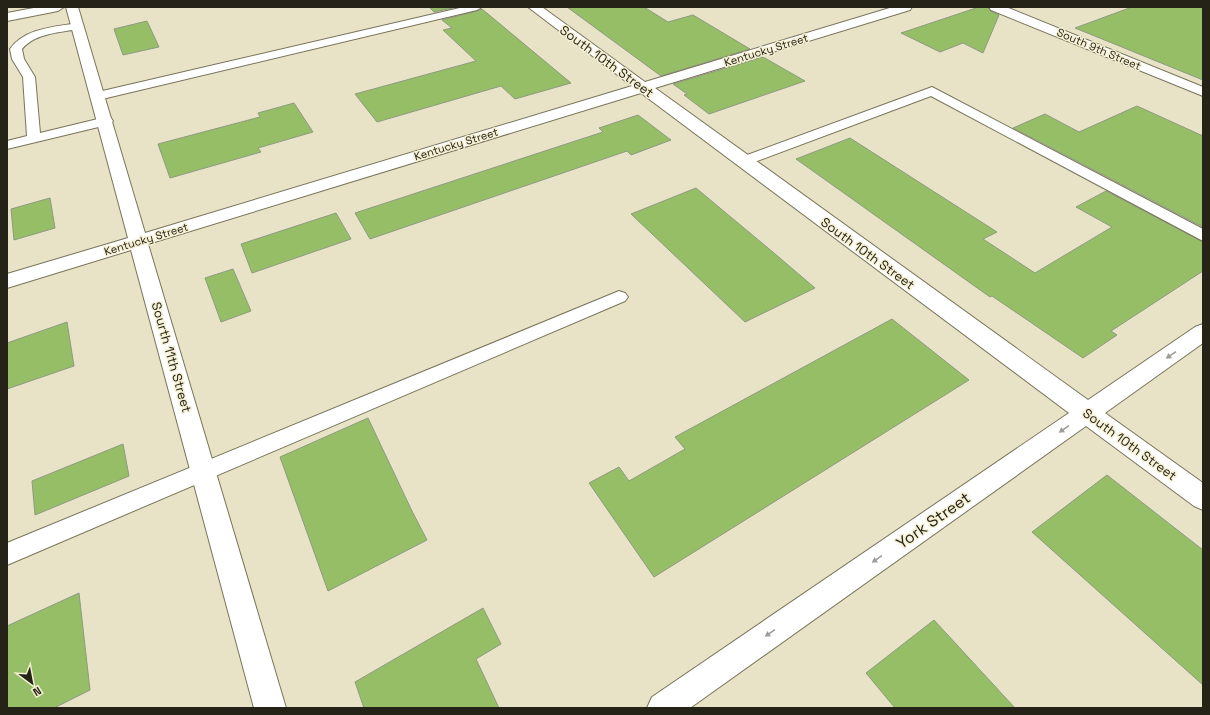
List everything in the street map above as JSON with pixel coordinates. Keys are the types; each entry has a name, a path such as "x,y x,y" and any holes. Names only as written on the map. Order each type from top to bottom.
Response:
{"street":[{"path":"7,17 58,7"},
{"name":"South 10th Street","path":"534,7 1203,498"},
{"name":"Kentucky Street","path":"7,281 906,7"},
{"name":"South 9th Street","path":"995,7 1203,92"},
{"name":"Sourth 11th Street","path":"75,17 106,121 270,708"},
{"name":"York Street","path":"663,708 1203,332"}],"lane":[{"path":"98,96 477,7"},
{"path":"34,138 29,77 18,59 16,48 23,41 75,17"},
{"path":"744,161 932,91 1203,236"},
{"path":"7,145 106,121"},
{"path":"7,554 619,297"}],"building":[{"path":"429,7 457,7 434,12"},
{"path":"567,7 644,7 668,22 693,15 750,49 661,76"},
{"path":"979,7 988,7 990,11 999,15 983,53 963,43 940,52 901,33"},
{"path":"1132,7 1203,7 1203,80 1075,28"},
{"path":"482,9 571,83 515,99 501,86 377,122 355,94 476,61 443,30 452,28 442,20"},
{"path":"147,21 159,47 123,55 114,29"},
{"path":"763,57 805,81 709,114 684,95 687,94 673,84"},
{"path":"294,103 313,132 258,148 261,152 170,178 158,144 260,117 258,113"},
{"path":"1137,106 1203,136 1203,227 1013,128 1045,114 1079,132"},
{"path":"638,115 671,140 631,155 627,151 370,239 355,213 603,132 599,128"},
{"path":"850,138 997,232 983,239 1035,273 1112,227 1076,207 1106,191 1203,242 1203,271 1111,331 1117,335 1083,358 992,296 990,297 796,159"},
{"path":"696,188 815,288 745,322 631,214"},
{"path":"50,198 55,228 14,240 11,209"},
{"path":"336,213 351,239 252,273 241,244"},
{"path":"233,269 251,311 221,322 205,278"},
{"path":"892,319 969,380 654,577 589,483 619,467 629,481 685,449 675,437"},
{"path":"67,322 74,366 7,389 7,343"},
{"path":"368,418 427,540 328,591 280,457"},
{"path":"123,444 129,476 35,515 32,481"},
{"path":"1107,475 1203,550 1203,685 1032,532"},
{"path":"79,593 90,690 54,708 7,708 7,626"},
{"path":"483,608 501,644 476,659 499,708 364,708 355,682"},
{"path":"934,620 1015,708 895,708 866,673"}]}
